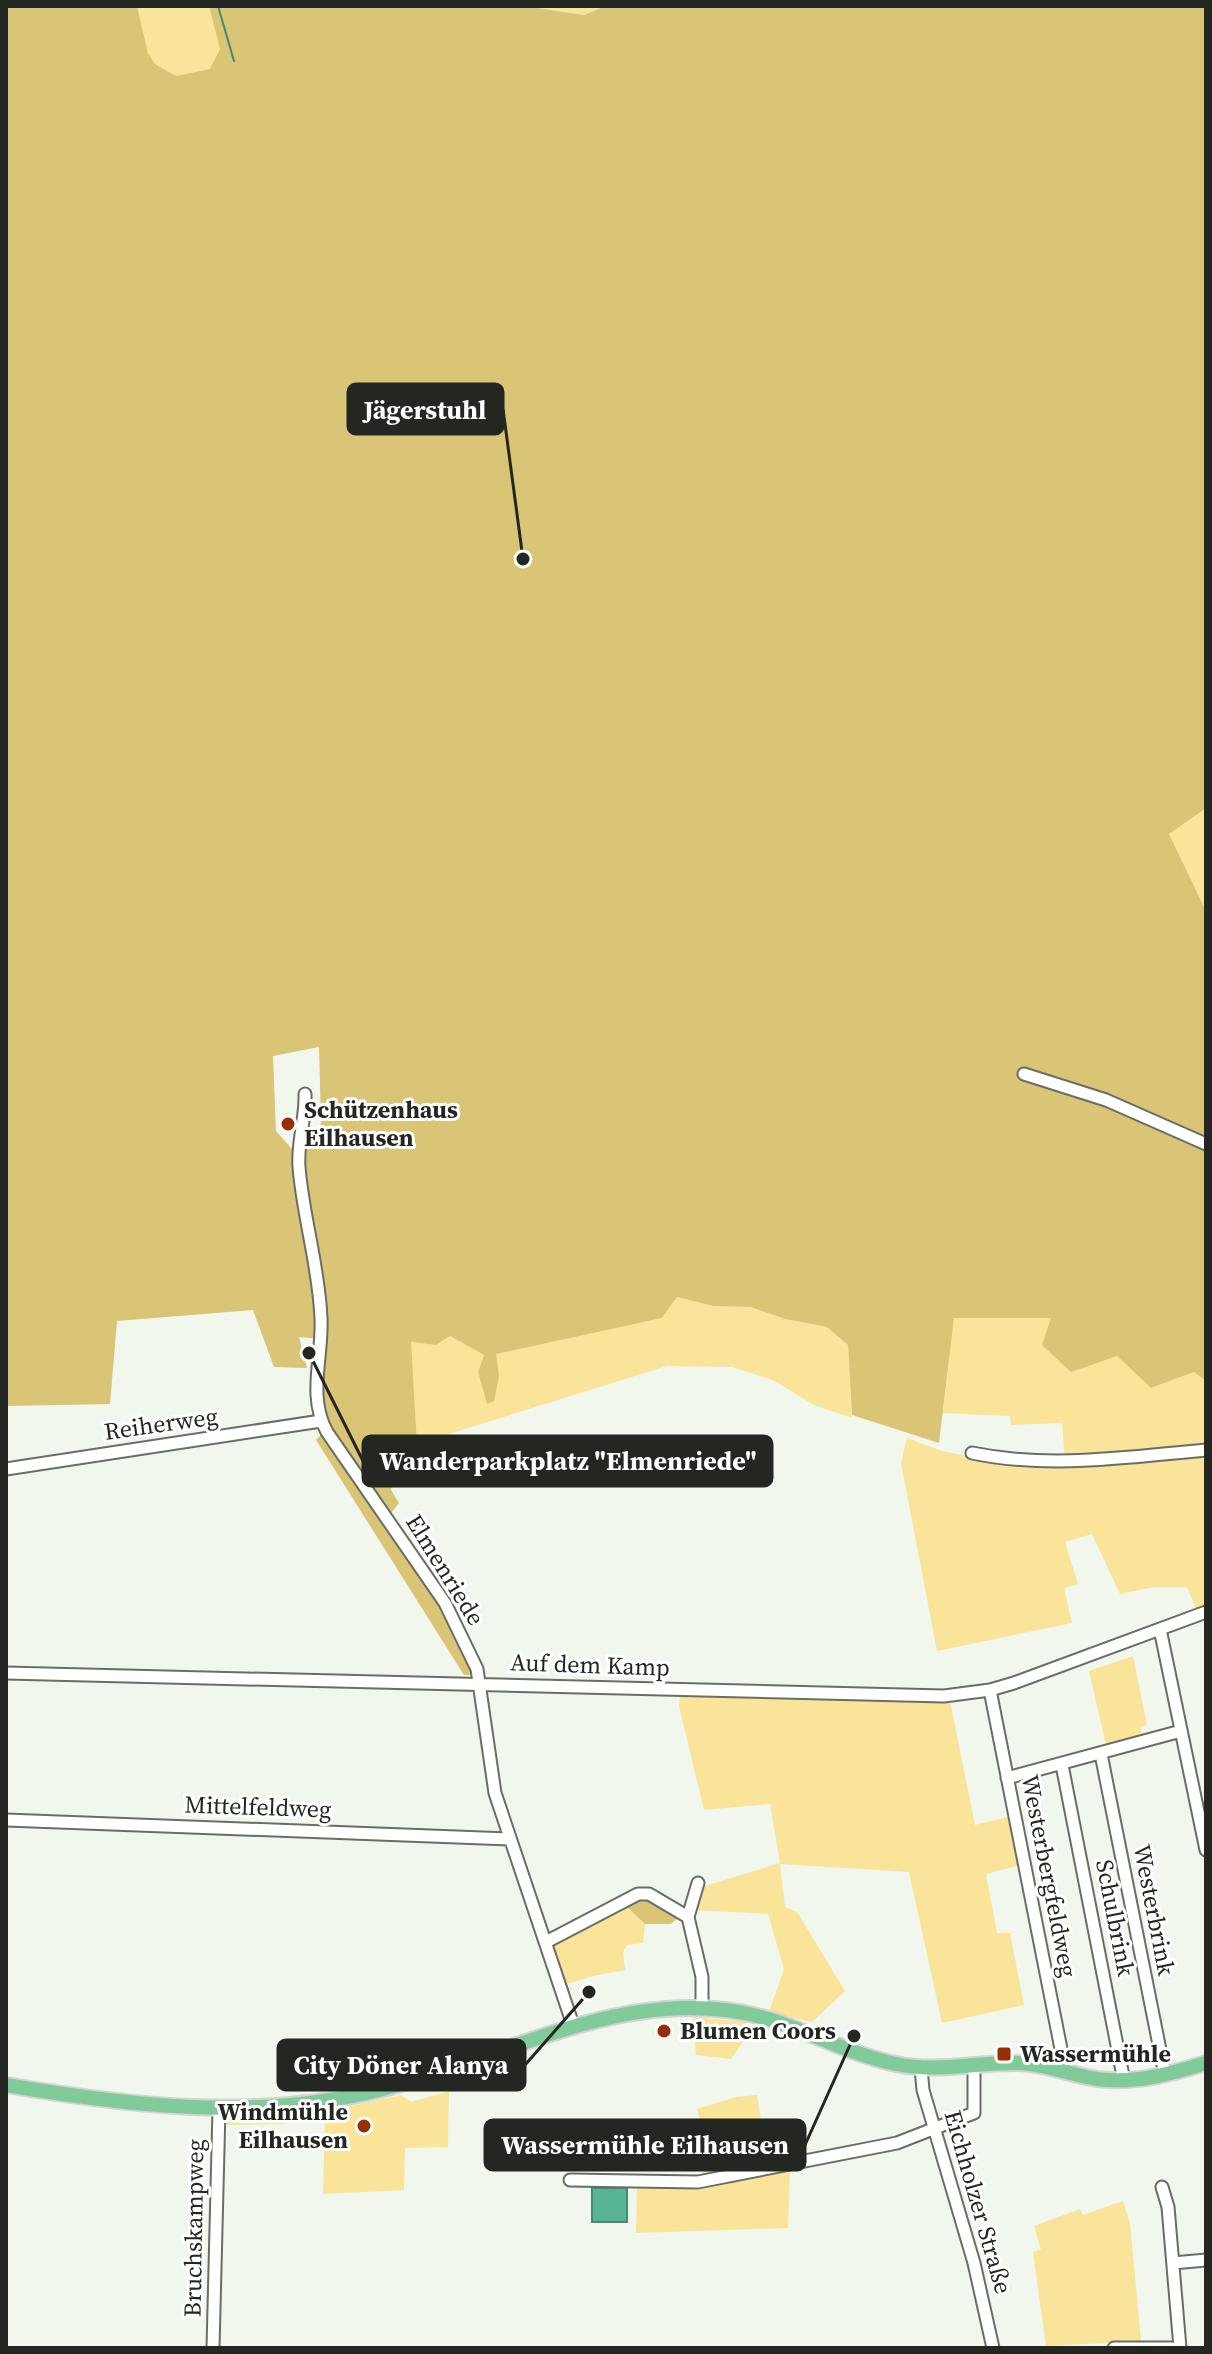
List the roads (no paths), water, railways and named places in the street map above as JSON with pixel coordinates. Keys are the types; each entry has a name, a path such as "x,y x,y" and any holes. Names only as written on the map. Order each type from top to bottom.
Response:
{"main road":[{"path":"6,2085 137,2103 219,2109 291,2106 354,2096 403,2083 574,2028 655,2010 702,2008 766,2018 894,2064 921,2068 1015,2063 1097,2079 1124,2081 1165,2075 1206,2063"}],"street":[{"path":"1024,1074 1106,1100 1206,1144"},
{"name":"Elmenriede","path":"305,1094 306,1113 299,1162 321,1318 316,1392 321,1421 445,1603 477,1669 495,1793 574,2028"},
{"name":"Reiherweg","path":"6,1469 321,1421"},
{"path":"972,1453 1045,1463 1206,1450"},
{"name":"Auf dem Kamp","path":"6,1673 944,1696 990,1690 1206,1612"},
{"path":"1160,1629 1206,1846"},
{"name":"Westerbergfeldweg","path":"990,1690 1062,2054 1061,2070"},
{"path":"1007,1778 1181,1731"},
{"name":"Westerbrink","path":"1101,1754 1165,2075"},
{"name":"Schulbrink","path":"1062,1765 1124,2081"},
{"name":"Mittelfeldweg","path":"6,1820 509,1839"},
{"path":"698,1883 688,1917 702,1977 702,2008"},
{"path":"546,1942 638,1894 649,1894 688,1917"},
{"path":"570,2180 698,2182 868,2150 935,2130 974,2113 974,2066"},
{"name":"Eichholzer Straße","path":"921,2068 923,2090 974,2263 993,2348"},
{"name":"Bruchskampweg","path":"213,2348 219,2109"},
{"path":"1162,2187 1168,2207 1180,2348"},
{"path":"1173,2263 1206,2260"},
{"path":"1114,2348 1172,2348"}],"waterway":[{"path":"218,6 234,61"}],"place":[{"name":"Jägerstuhl","path":"523,559"},
{"name":"Schützenhaus Eilhausen","path":"288,1124"},
{"name":"Wanderparkplatz \"Elmenriede\"","path":"309,1353"},
{"name":"City Döner Alanya","path":"589,1992"},
{"name":"Blumen Coors","path":"664,2031"},
{"name":"Wassermühle Eilhausen","path":"854,2036"},
{"name":"Wassermühle","path":"1004,2054"},
{"name":"Windmühle Eilhausen","path":"364,2126"}]}
